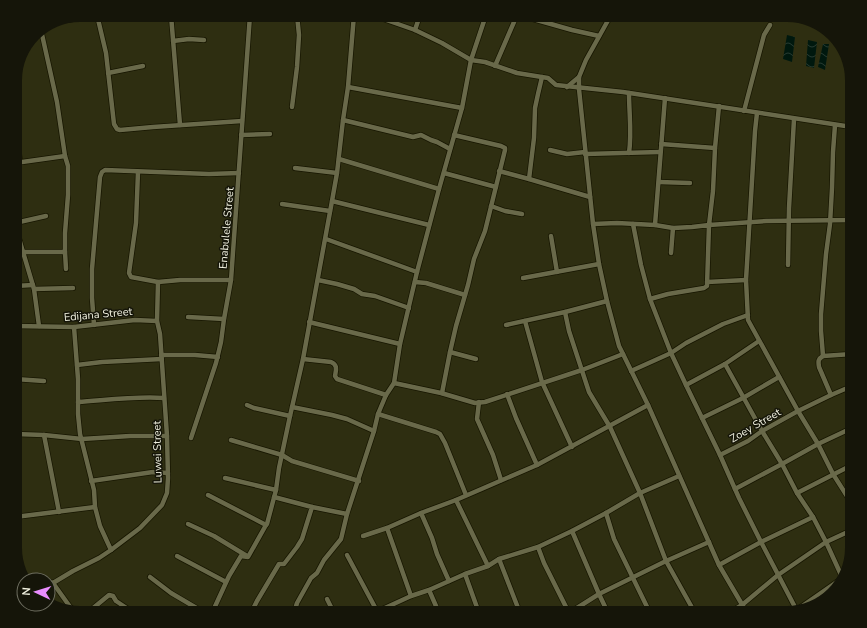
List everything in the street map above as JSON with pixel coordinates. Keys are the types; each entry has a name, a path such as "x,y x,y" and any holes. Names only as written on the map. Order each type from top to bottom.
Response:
{"street":[{"path":"99,22 106,53 114,124 117,129 242,121"},
{"path":"172,22 180,125"},
{"name":"Enabulele Street","path":"191,438 218,357 230,280 249,22"},
{"path":"292,107 298,61 298,22"},
{"path":"248,557 267,524 276,490 290,416 303,359 337,173 348,87 353,22"},
{"path":"392,22 415,30 442,43 471,60 485,62 517,74 548,78 556,86 580,87 629,93 720,106 845,127"},
{"path":"415,30 418,22"},
{"path":"296,606 311,578 317,573 324,560 341,539 347,514 359,481 378,414 386,395 394,383 400,344 417,272 462,108 471,60 484,22"},
{"path":"495,66 515,22"},
{"path":"543,22 599,36"},
{"path":"567,87 579,77 586,60 607,22"},
{"path":"744,111 764,35 770,26"},
{"path":"43,36 68,166 68,195 65,232 66,269"},
{"path":"173,41 189,39 204,40"},
{"path":"108,73 143,66"},
{"path":"529,179 534,138 535,108 542,77"},
{"path":"579,77 585,153 593,224 599,264 619,346 648,405 719,565 742,605 778,575 826,542 845,533"},
{"path":"348,87 462,108"},
{"path":"629,93 631,143 629,153"},
{"path":"655,225 664,98"},
{"path":"650,299 668,294 704,288 707,286 709,225 720,106"},
{"path":"757,113 746,280 748,320 845,493"},
{"path":"788,265 794,119"},
{"path":"343,120 413,137 421,135 450,149"},
{"path":"823,356 821,314 830,221 835,125"},
{"path":"242,135 270,134"},
{"path":"442,393 450,352 474,258 485,230 505,150 503,147 454,135"},
{"path":"661,144 715,148"},
{"path":"550,150 567,154 660,152"},
{"path":"22,162 65,156"},
{"path":"339,159 439,189"},
{"path":"295,168 337,173"},
{"path":"94,325 92,269 100,177 102,172 105,170 209,174 239,173"},
{"path":"499,171 590,197"},
{"path":"138,172 136,223 130,275 132,277 158,282 180,280 230,280"},
{"path":"444,173 496,187"},
{"path":"659,182 690,183"},
{"path":"332,201 429,225"},
{"path":"282,204 330,211"},
{"path":"491,206 505,212 522,214"},
{"path":"22,222 46,216"},
{"path":"593,224 617,223 655,225 673,228 692,228 709,225 750,222 845,220"},
{"path":"633,224 641,265 650,299 671,353 735,489 793,605"},
{"path":"671,253 673,228"},
{"path":"551,236 557,272"},
{"path":"326,239 417,272"},
{"path":"22,248 33,287 39,326"},
{"path":"23,252 65,252"},
{"path":"523,278 599,264"},
{"path":"318,280 354,289 362,294 375,296 409,308"},
{"path":"707,282 746,280"},
{"name":"Luwei Street","path":"56,580 99,558 140,528 162,505 167,493 167,436 158,321 158,282"},
{"path":"415,282 426,283 465,295"},
{"path":"22,286 72,288"},
{"path":"506,325 607,301"},
{"path":"565,312 569,331 589,392 610,427 640,493 666,561 691,606"},
{"path":"631,371 671,353 686,342 717,327 748,315"},
{"path":"188,317 224,319"},
{"name":"Edijana Street","path":"22,326 74,327 135,320 158,321"},
{"path":"525,321 542,382 572,447"},
{"path":"309,322 400,344"},
{"path":"74,327 77,365 78,414 82,439 94,490 95,507 100,526 111,550"},
{"path":"686,385 725,364 759,341"},
{"path":"450,352 476,359"},
{"path":"394,383 442,393 475,403 485,402 582,370 623,354"},
{"path":"831,395 819,367 819,358 823,356 845,354"},
{"path":"77,365 195,355 218,357"},
{"path":"303,359 332,362 336,366 337,378 386,395"},
{"path":"725,364 826,542 839,572"},
{"path":"702,418 744,398 779,376"},
{"path":"22,379 44,381"},
{"name":"Zoey Street","path":"720,455 748,441 762,431 798,411 845,389"},
{"path":"508,394 516,418 537,465"},
{"path":"78,402 146,396 164,398"},
{"path":"479,402 477,419 501,480"},
{"path":"246,405 290,416"},
{"path":"363,536 387,528 420,513 456,500 537,465 610,427 648,405"},
{"path":"292,407 347,419 374,431"},
{"path":"378,414 440,434 446,443 466,495"},
{"path":"735,489 818,444 845,431"},
{"path":"22,434 82,439 130,436 167,436"},
{"path":"44,435 58,512"},
{"path":"230,440 282,455 292,461 359,481"},
{"path":"797,493 845,468"},
{"path":"91,481 153,472 168,473"},
{"path":"389,606 464,574 488,566 500,559 538,547 606,513 640,493 679,476"},
{"path":"225,478 276,490"},
{"path":"208,494 266,525"},
{"path":"274,497 347,514"},
{"path":"456,500 488,566"},
{"path":"22,516 95,507"},
{"path":"254,606 279,564 284,564 298,547 312,507"},
{"path":"420,513 432,538 436,554 449,581"},
{"path":"606,513 614,539 634,577 647,606"},
{"path":"719,565 812,517"},
{"path":"188,524 214,536 248,557"},
{"path":"387,528 411,596"},
{"path":"572,531 605,606"},
{"path":"580,606 599,594 709,542"},
{"path":"538,547 546,568 565,606"},
{"path":"177,556 226,582"},
{"path":"215,606 226,582 241,556 248,557"},
{"path":"347,556 373,606"},
{"path":"500,559 517,606"},
{"path":"464,574 476,606"},
{"path":"150,577 171,593 193,606"},
{"path":"806,603 830,586"},
{"path":"56,588 69,605"},
{"path":"429,590 436,606"},
{"path":"96,606 109,595 113,596 116,601 124,606"},
{"path":"327,599 330,606"}],"water":[{"path":"787,35 795,37 792,62 783,59"},
{"path":"808,40 817,42 814,68 806,66"},
{"path":"823,44 829,44 825,70 818,67"}]}
